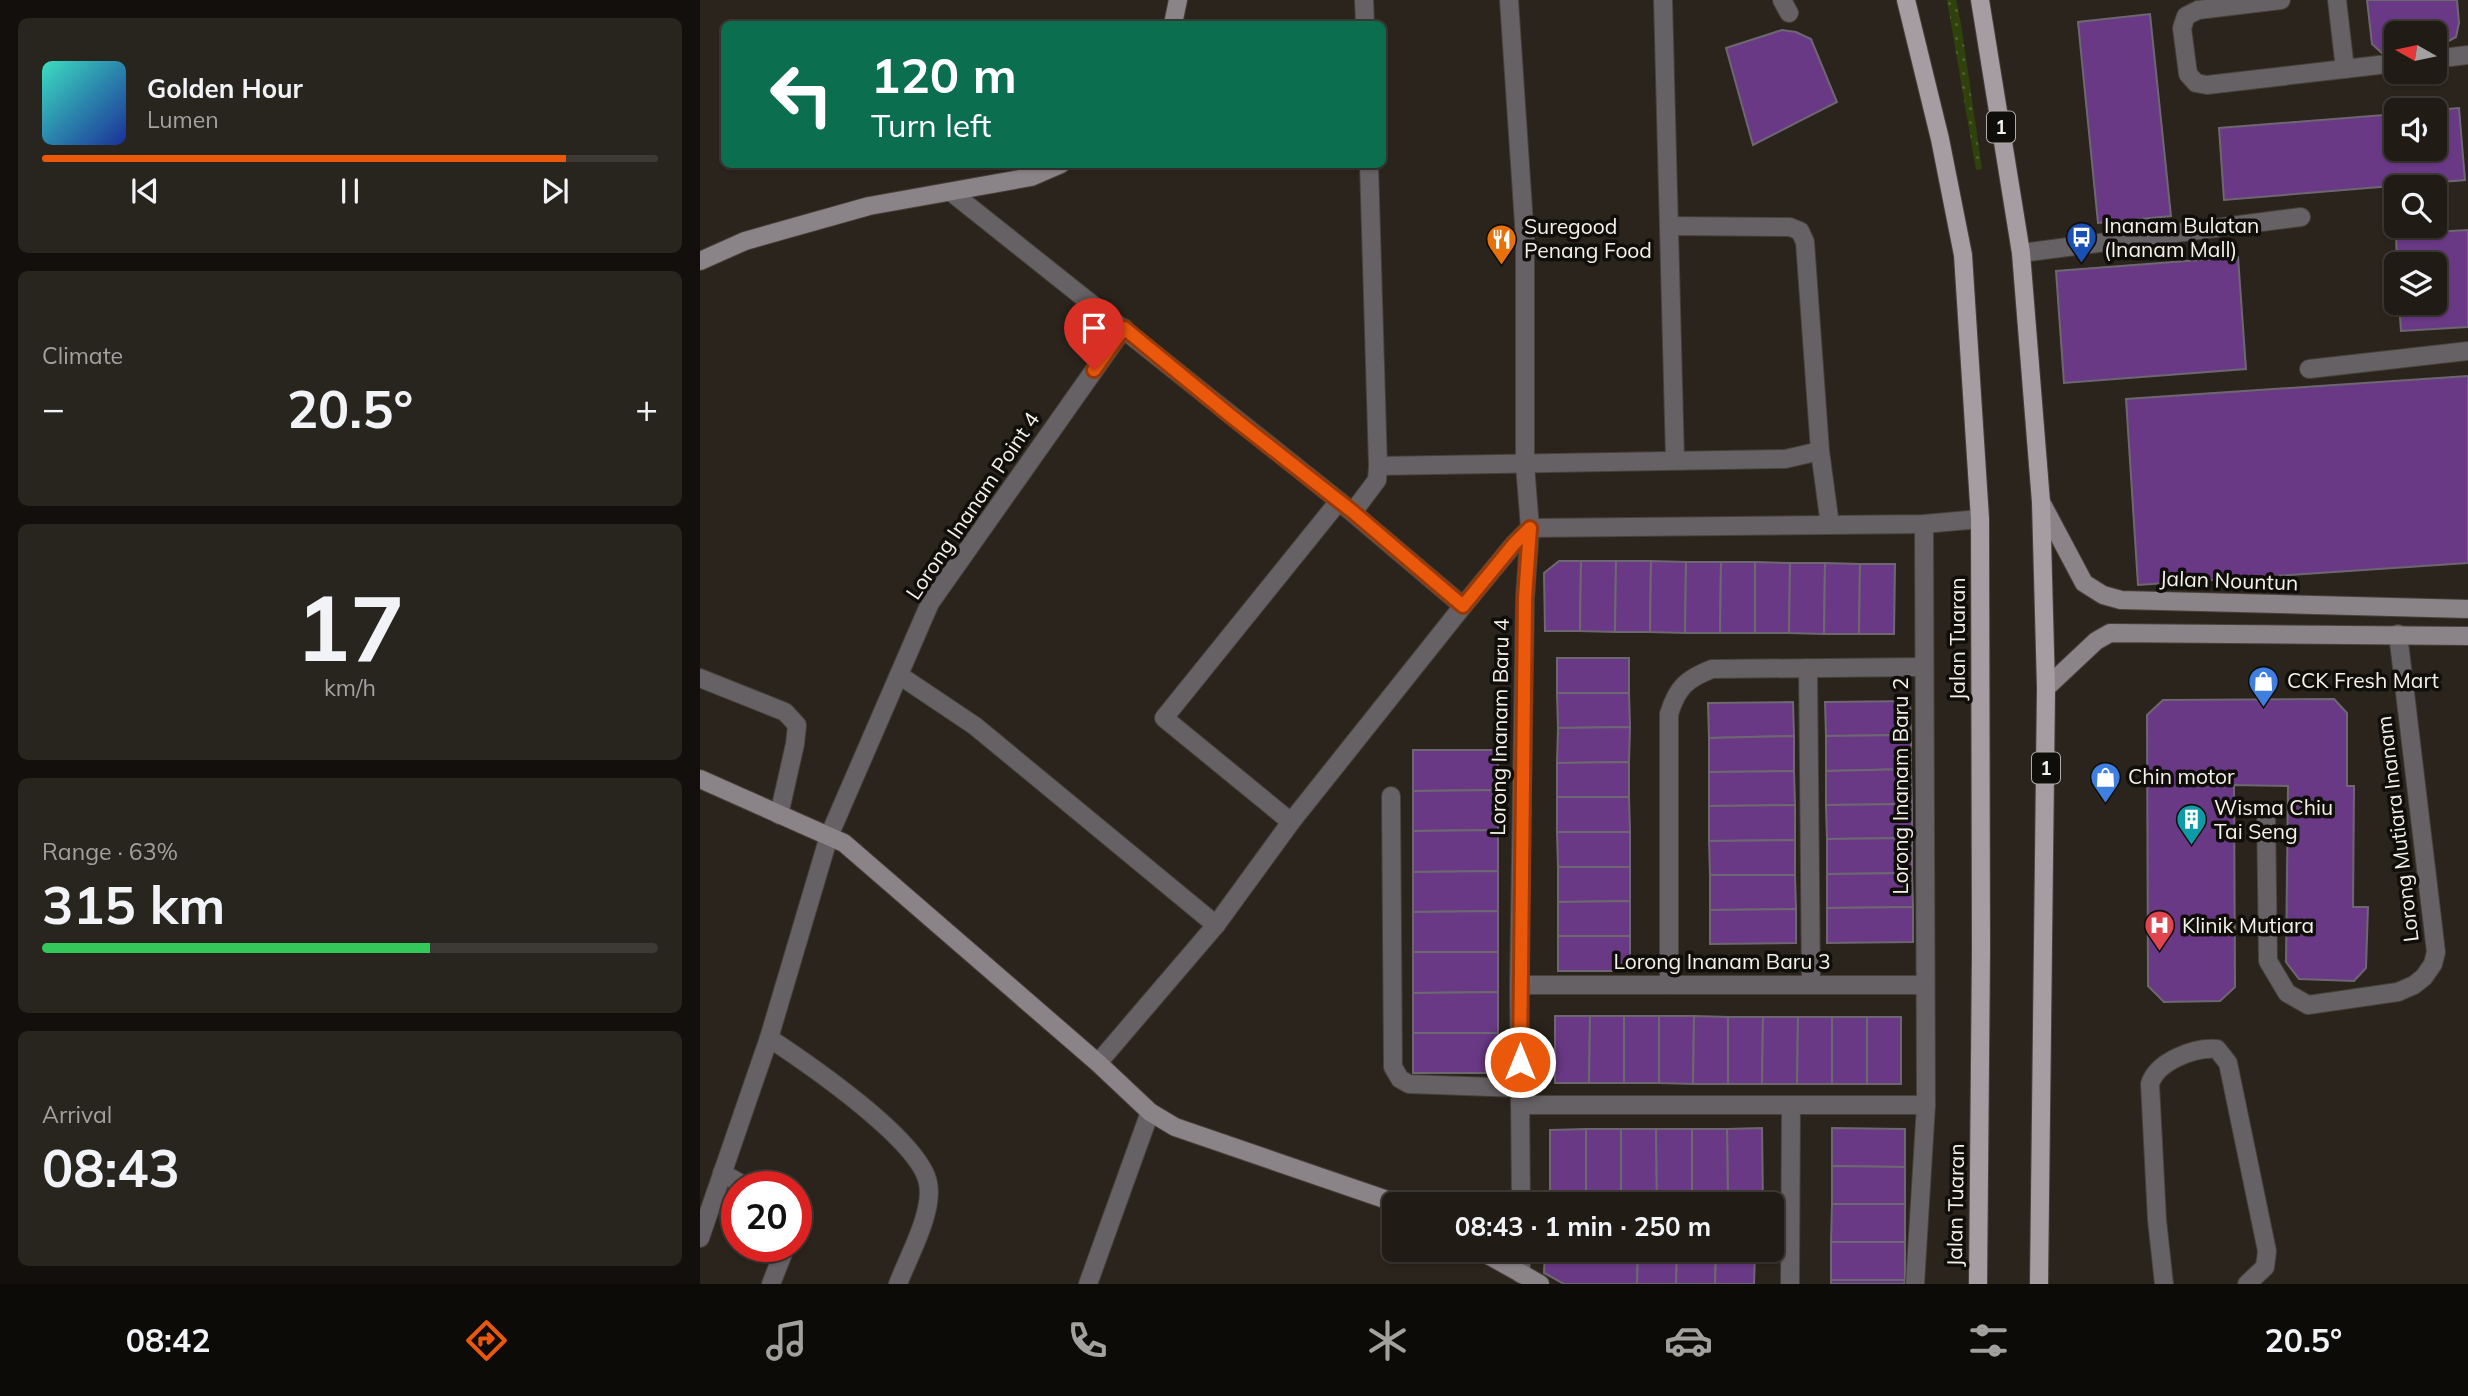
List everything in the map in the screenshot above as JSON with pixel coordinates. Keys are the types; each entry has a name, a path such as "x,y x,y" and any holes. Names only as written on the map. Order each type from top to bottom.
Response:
{"main road":[{"path":"1893,0 1913,27"},
{"name":"Jalan Tuaran","path":"1908,0 1964,255 1980,519 1981,976 1978,1284"},
{"name":"1","path":"1980,0 2021,253 2040,502 2046,688 2039,1284"}],"street":[{"path":"1174,21 1178,0"},
{"path":"1364,0 1365,21"},
{"name":"Lorong Inanam Baru 4","path":"1509,0 1525,239 1525,465 1530,528 1525,598 1519,985 1521,1192"},
{"path":"1663,0 1675,459"},
{"path":"2281,0 2198,10 2186,16 2182,28 2188,74 2196,83 2207,85 2384,64"},
{"path":"2337,0 2345,69"},
{"path":"2447,57 2468,55"},
{"path":"700,261 745,241 869,206 1031,177 1052,168"},
{"path":"1291,822 1164,718 1346,506 1377,480 1369,168"},
{"path":"951,192 1346,506 1463,606"},
{"path":"2021,253 2301,217"},
{"path":"1669,226 1790,227 1800,231 1805,242 1820,451 1830,525"},
{"name":"Lorong Inanam Point 4","path":"723,1171 769,1038 829,836 930,603 1124,328"},
{"path":"2309,369 2468,351"},
{"path":"1378,466 1785,459 1820,451"},
{"name":"Jalan Nountun","path":"2040,502 2084,583 2103,595 2121,600 2468,609"},
{"path":"1098,1063 1216,925 1291,822 1463,606 1530,528 1924,524 1980,519"},
{"path":"1924,524 1924,667"},
{"path":"2428,608 2468,600"},
{"path":"2046,688 2096,641 2110,633 2468,636"},
{"name":"Lorong Mutiara Inanam","path":"2266,811 2268,961 2287,993 2308,1005 2398,992 2424,977 2433,964 2436,952 2398,634"},
{"name":"Lorong Inanam Baru 2","path":"1669,985 1669,714 1675,697 1685,684 1696,675 1712,669 1924,667 1926,1105 1915,1284"},
{"path":"1808,668 1811,985"},
{"path":"899,675 975,726 1216,925"},
{"path":"700,678 785,712 797,724 779,816"},
{"path":"700,779 844,843 1098,1063 1150,1112 1175,1127 1382,1198"},
{"path":"1391,796 1393,1067 1400,1079 1409,1084 1520,1097 1791,1105 1926,1105"},
{"name":"Lorong Inanam Baru 3","path":"1519,985 1925,985"},
{"path":"769,1038 810,1065 874,1116 917,1157 929,1184 927,1212 898,1284"},
{"path":"2164,1284 2157,1220 2150,1084 2159,1069 2180,1057 2208,1048 2217,1049 2228,1063 2267,1251 2265,1267 2247,1284"},
{"path":"1784,1198 1791,1105"},
{"path":"1088,1284 1150,1112"},
{"name":"Lorong Inanam Point 4","path":"700,1238 721,1176"},
{"path":"1784,1239 1790,1284"},
{"path":"771,1284 780,1262"},
{"path":"1500,1262 1540,1284"},
{"path":"1521,1262 1521,1274"}],"green space":[{"path":"1947,0 1956,0 1961,24 1982,169 1976,170"}],"building":[{"path":"2367,0 2457,0 2459,23 2456,37 2447,42 2447,21 2384,21 2384,54 2372,44"},
{"path":"2150,14 2171,216 2098,223 2078,22"},
{"path":"1782,30 1796,32 1811,39 1837,102 1753,145 1726,48"},
{"path":"2459,108 2465,180 2447,181 2447,175 2384,175 2384,187 2224,200 2219,128 2384,115 2384,161 2447,161 2447,109"},
{"path":"2468,230 2468,327 2401,331 2400,315 2447,315 2447,252 2397,252 2396,238 2447,238 2447,231"},
{"path":"2238,257 2246,369 2064,383 2056,271"},
{"path":"2468,376 2468,563 2138,585 2126,399"},
{"path":"1559,561 1581,561 1580,631 1545,631 1544,573"},
{"path":"1581,561 1616,561 1615,632 1580,631"},
{"path":"1616,561 1651,561 1650,632 1615,632"},
{"path":"1651,561 1686,562 1685,633 1650,632"},
{"path":"1686,562 1721,562 1720,633 1685,633"},
{"path":"1721,562 1755,562 1755,633 1720,633"},
{"path":"1755,562 1790,563 1789,633 1755,633"},
{"path":"1790,563 1825,563 1824,634 1789,633"},
{"path":"1825,563 1860,564 1859,634 1824,634"},
{"path":"1860,564 1895,564 1894,634 1859,634"},
{"path":"1557,658 1629,658 1629,693 1557,693"},
{"path":"1557,693 1629,693 1630,727 1558,728"},
{"name":"Wisma Chiu Tai Seng","path":"2334,699 2347,713 2347,786 2354,786 2353,907 2368,907 2366,968 2354,981 2299,979 2286,962 2288,786 2234,785 2235,987 2220,1001 2164,1002 2148,986 2147,715 2163,700"},
{"path":"1910,701 1911,735 1826,736 1825,702"},
{"path":"1793,702 1794,736 1709,738 1708,703"},
{"path":"1630,727 1629,762 1557,763 1558,728"},
{"path":"1911,735 1911,769 1826,771 1826,736"},
{"path":"1794,736 1794,771 1709,772 1709,738"},
{"path":"1413,750 1498,750 1498,790 1413,791"},
{"path":"1629,762 1629,797 1557,797 1557,763"},
{"path":"1911,769 1912,804 1826,805 1826,771"},
{"path":"1794,771 1795,805 1709,806 1709,772"},
{"path":"1498,790 1498,830 1413,831 1413,791"},
{"path":"1557,797 1629,797 1630,832 1557,832"},
{"path":"1912,804 1912,838 1827,839 1826,805"},
{"path":"1795,805 1795,840 1709,841 1709,806"},
{"path":"1498,830 1498,871 1413,872 1413,831"},
{"path":"1557,832 1630,832 1630,867 1558,867"},
{"path":"1912,838 1912,873 1827,874 1827,839"},
{"path":"1795,840 1795,875 1710,875 1709,841"},
{"path":"1558,867 1630,867 1630,901 1558,902"},
{"path":"1498,871 1498,911 1413,912 1413,872"},
{"path":"1912,873 1913,907 1827,908 1827,874"},
{"path":"1710,875 1795,875 1796,909 1710,910"},
{"path":"1630,901 1630,936 1558,936 1558,902"},
{"path":"1913,907 1913,942 1827,943 1827,908"},
{"path":"1796,909 1796,943 1710,944 1710,910"},
{"path":"1498,911 1498,952 1413,952 1413,912"},
{"path":"1558,936 1630,936 1630,971 1558,971"},
{"path":"1413,952 1498,952 1498,992 1413,993"},
{"path":"1498,992 1498,1033 1413,1033 1413,993"},
{"path":"1555,1016 1590,1016 1589,1083 1555,1083"},
{"path":"1590,1016 1624,1016 1624,1083 1589,1083"},
{"path":"1624,1016 1659,1016 1659,1083 1624,1083"},
{"path":"1659,1016 1694,1016 1693,1084 1659,1083"},
{"path":"1694,1016 1728,1017 1728,1084 1693,1084"},
{"path":"1728,1017 1763,1017 1762,1084 1728,1084"},
{"path":"1763,1017 1798,1017 1797,1084 1762,1084"},
{"path":"1798,1017 1832,1017 1832,1084 1797,1084"},
{"path":"1832,1017 1867,1017 1867,1084 1832,1084"},
{"path":"1867,1017 1901,1017 1901,1084 1867,1084"},
{"path":"1413,1033 1498,1033 1498,1073 1413,1073"},
{"path":"1762,1128 1763,1192 1728,1192 1727,1129"},
{"path":"1832,1128 1905,1129 1905,1167 1832,1166"},
{"path":"1586,1129 1621,1129 1621,1192 1586,1192"},
{"path":"1586,1129 1586,1192 1550,1192 1550,1130"},
{"path":"1621,1129 1656,1129 1657,1192 1621,1192"},
{"path":"1656,1129 1692,1129 1692,1192 1657,1192"},
{"path":"1692,1129 1727,1129 1728,1192 1692,1192"},
{"path":"1832,1166 1905,1167 1905,1204 1832,1204"},
{"path":"1832,1204 1905,1204 1905,1242 1831,1242"},
{"path":"1831,1242 1905,1242 1905,1280 1831,1280"},
{"path":"1544,1262 1638,1262 1637,1284 1564,1284 1544,1273"},
{"path":"1638,1262 1677,1262 1676,1284 1637,1284"},
{"path":"1677,1262 1716,1262 1715,1284 1676,1284"},
{"path":"1716,1262 1755,1262 1754,1284 1715,1284"},
{"path":"1831,1280 1905,1280 1904,1284 1831,1284"}],"place":[{"name":"Inanam Bulatan (Inanam Mall)","path":"2081,265"},
{"name":"Suregood Penang Food","path":"1501,266"},
{"name":"CCK Fresh Mart","path":"2264,708"},
{"name":"Chin motor","path":"2105,804"},
{"name":"Wisma Chiu Tai Seng","path":"2191,847"},
{"name":"Klinik Mutiara","path":"2159,953"}],"route":[{"path":"1094,370 1124,328 1353,512 1463,606 1530,528 1525,598 1520,1062"}]}
